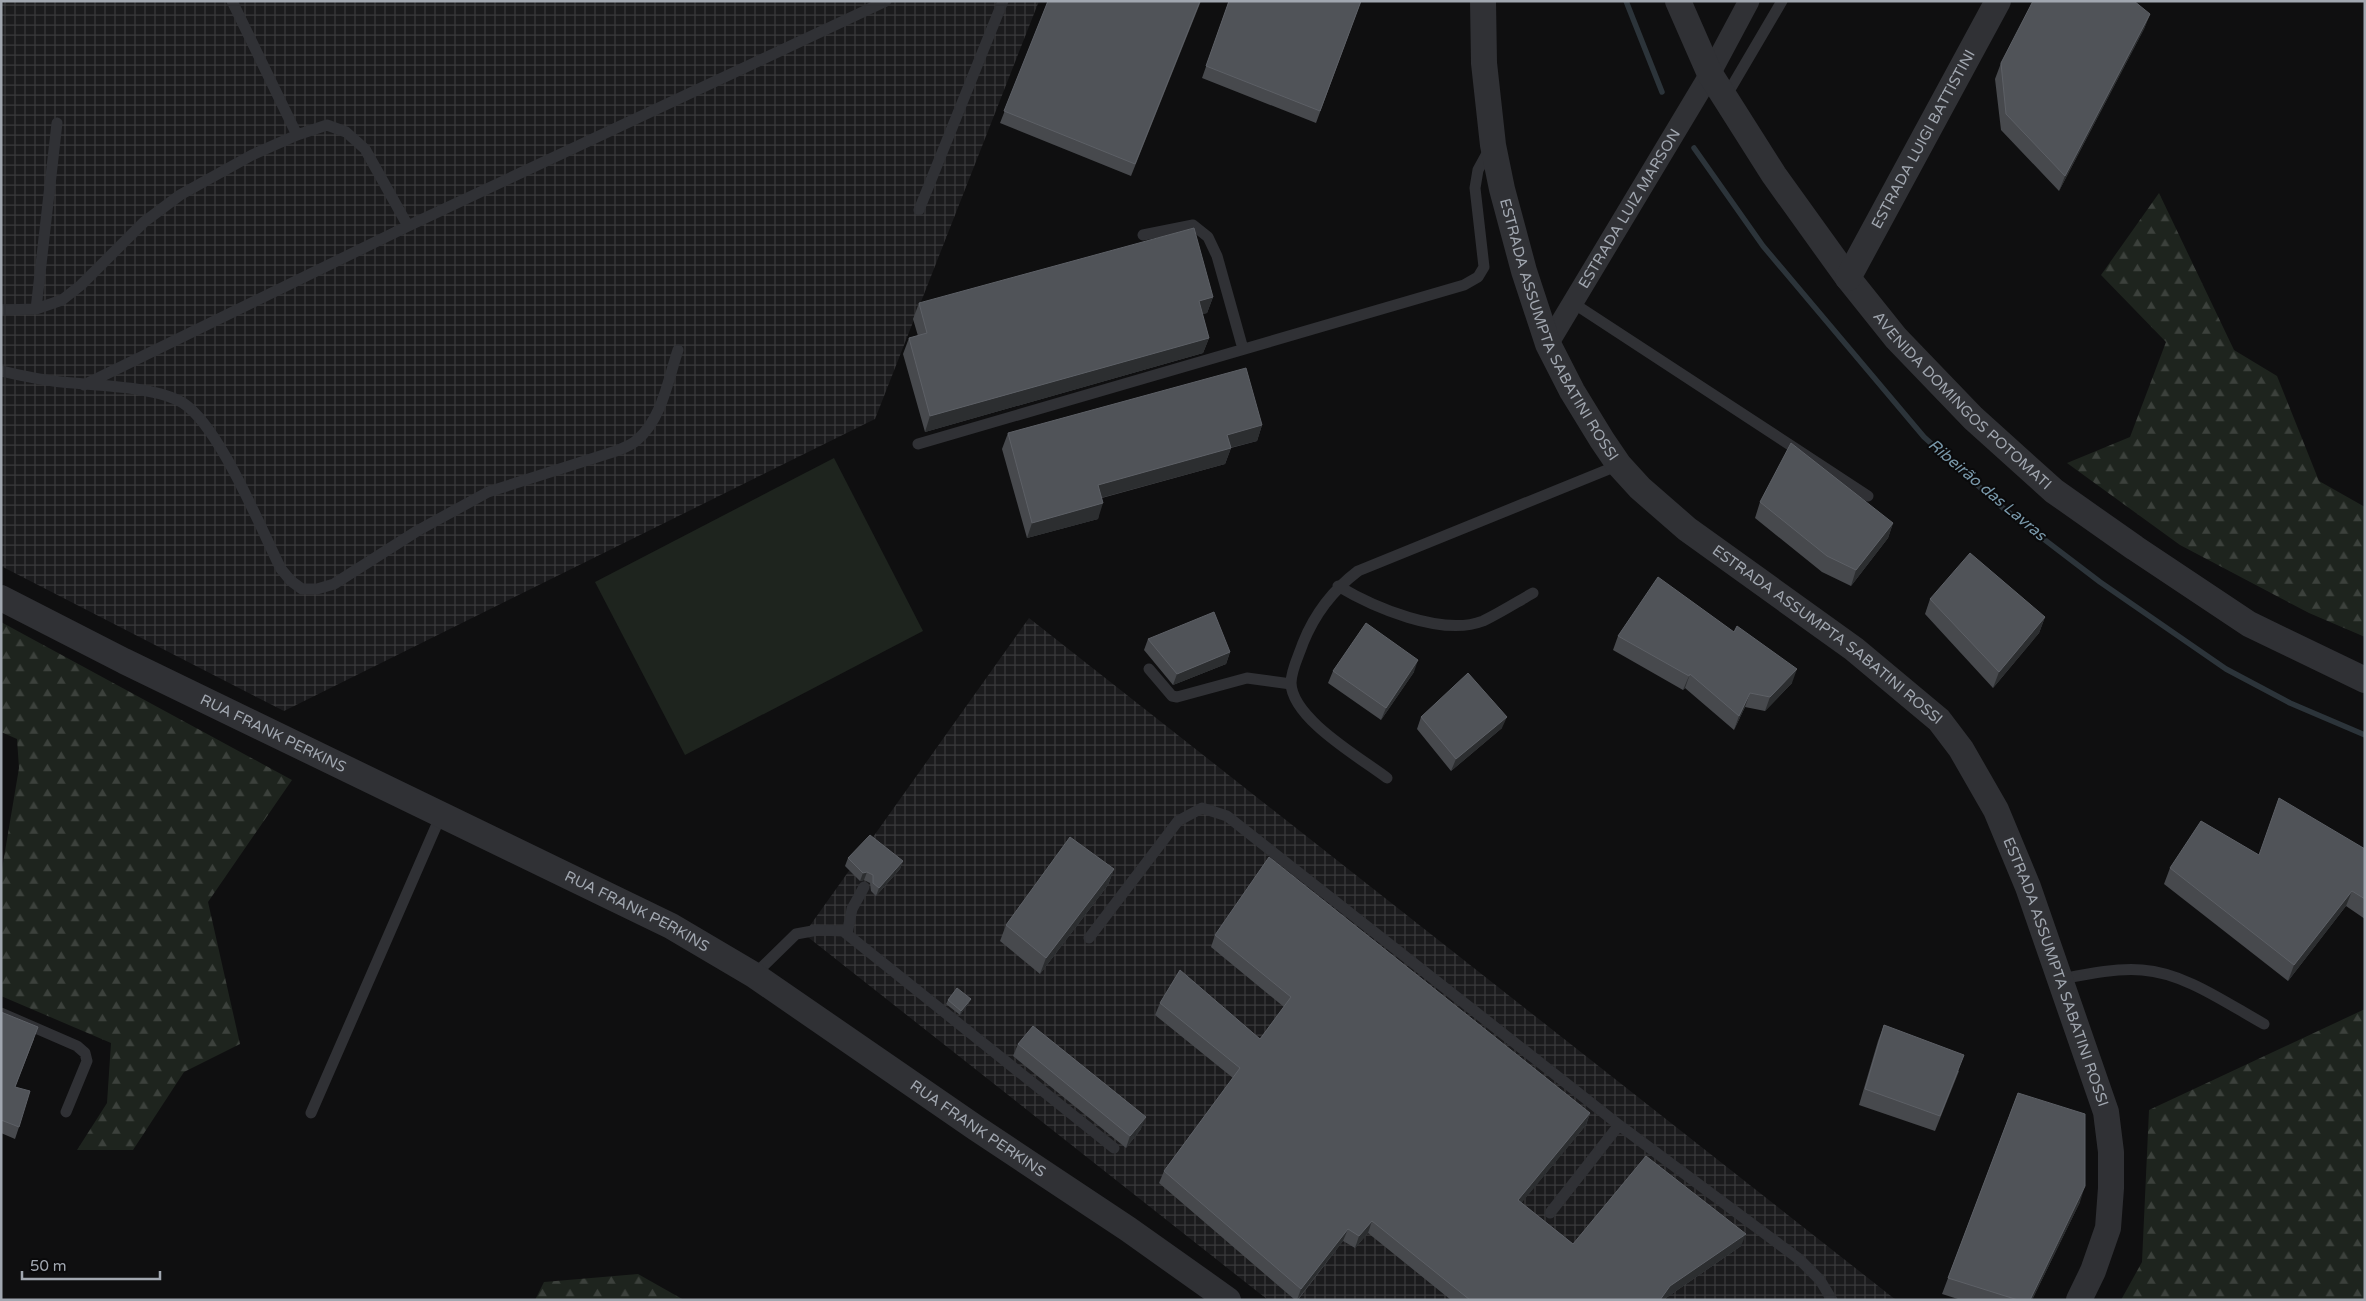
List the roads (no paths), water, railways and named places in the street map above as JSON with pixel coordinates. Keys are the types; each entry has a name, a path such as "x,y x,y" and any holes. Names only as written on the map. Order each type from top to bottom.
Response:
{"street":[{"name":"ESTRADA ASSUMPTA SABATINI ROSSI","path":"1483,1 1484,63 1493,145 1502,189 1522,262 1548,344 1572,391 1619,465 1640,488 1686,529 1854,649 1939,720 1961,749 1996,810 2028,887 2106,1112 2111,1152 2108,1228 2093,1271 2079,1300"},
{"name":"AVENIDA DOMINGOS POTOMATI","path":"1678,1 1710,74 1774,175 1848,278 1909,352 1973,418 2054,492 2249,624 2365,680"},
{"name":"ESTRADA LUIZ MARSON","path":"1548,344 1710,74 1749,1"},
{"name":"ESTRADA LUIGI BATTISTINI","path":"1848,278 1998,1"},
{"name":"RUA FRANK PERKINS","path":"1,598 124,661 671,926 754,975 1128,1229 1228,1300"}],"lane":[{"path":"232,1 297,135"},
{"path":"84,384 408,226 886,1"},
{"path":"919,210 1003,1"},
{"path":"1725,98 1782,1"},
{"path":"36,309 57,124"},
{"path":"1,310 36,309 62,300 75,290 144,222 180,195 244,159 297,135 328,126 346,132 365,148 408,226"},
{"path":"918,444 1464,285 1478,277 1484,267 1475,188 1478,170 1493,145"},
{"path":"1143,235 1193,225 1208,237 1217,256 1243,349"},
{"path":"1573,303 1868,496"},
{"path":"1,372 156,392 184,404 203,423 228,460 281,568 291,581 302,589 317,589 334,584 418,531 488,492 616,451 636,442 648,429 659,409 678,350"},
{"path":"1387,778 1316,725 1296,701 1291,684 1294,666 1306,635 1323,605 1338,586 1358,571 1619,465"},
{"path":"1338,586 1365,602 1400,616 1460,626 1482,621 1533,593"},
{"path":"1149,669 1172,696 1177,697 1247,678 1291,684"},
{"path":"1089,938 1178,821 1202,808 1227,816 1619,1125 1799,1259 1820,1280 1832,1300"},
{"path":"311,1113 441,815"},
{"path":"847,934 852,908 864,887"},
{"path":"754,975 796,934 818,930 843,931 1114,1148"},
{"path":"2061,979 2119,970 2143,970 2175,976 2264,1024"},
{"path":"1,1013 77,1046 85,1053 86,1061 66,1112"},
{"path":"1550,1213 1619,1125"}],"waterway":[{"name":"Ribeirão das Lavras","path":"1626,1 1662,92"},
{"name":"Ribeirão das Lavras","path":"1694,148 1763,246 1924,437 2003,508 2100,582 2226,669 2290,703 2365,735"}]}
